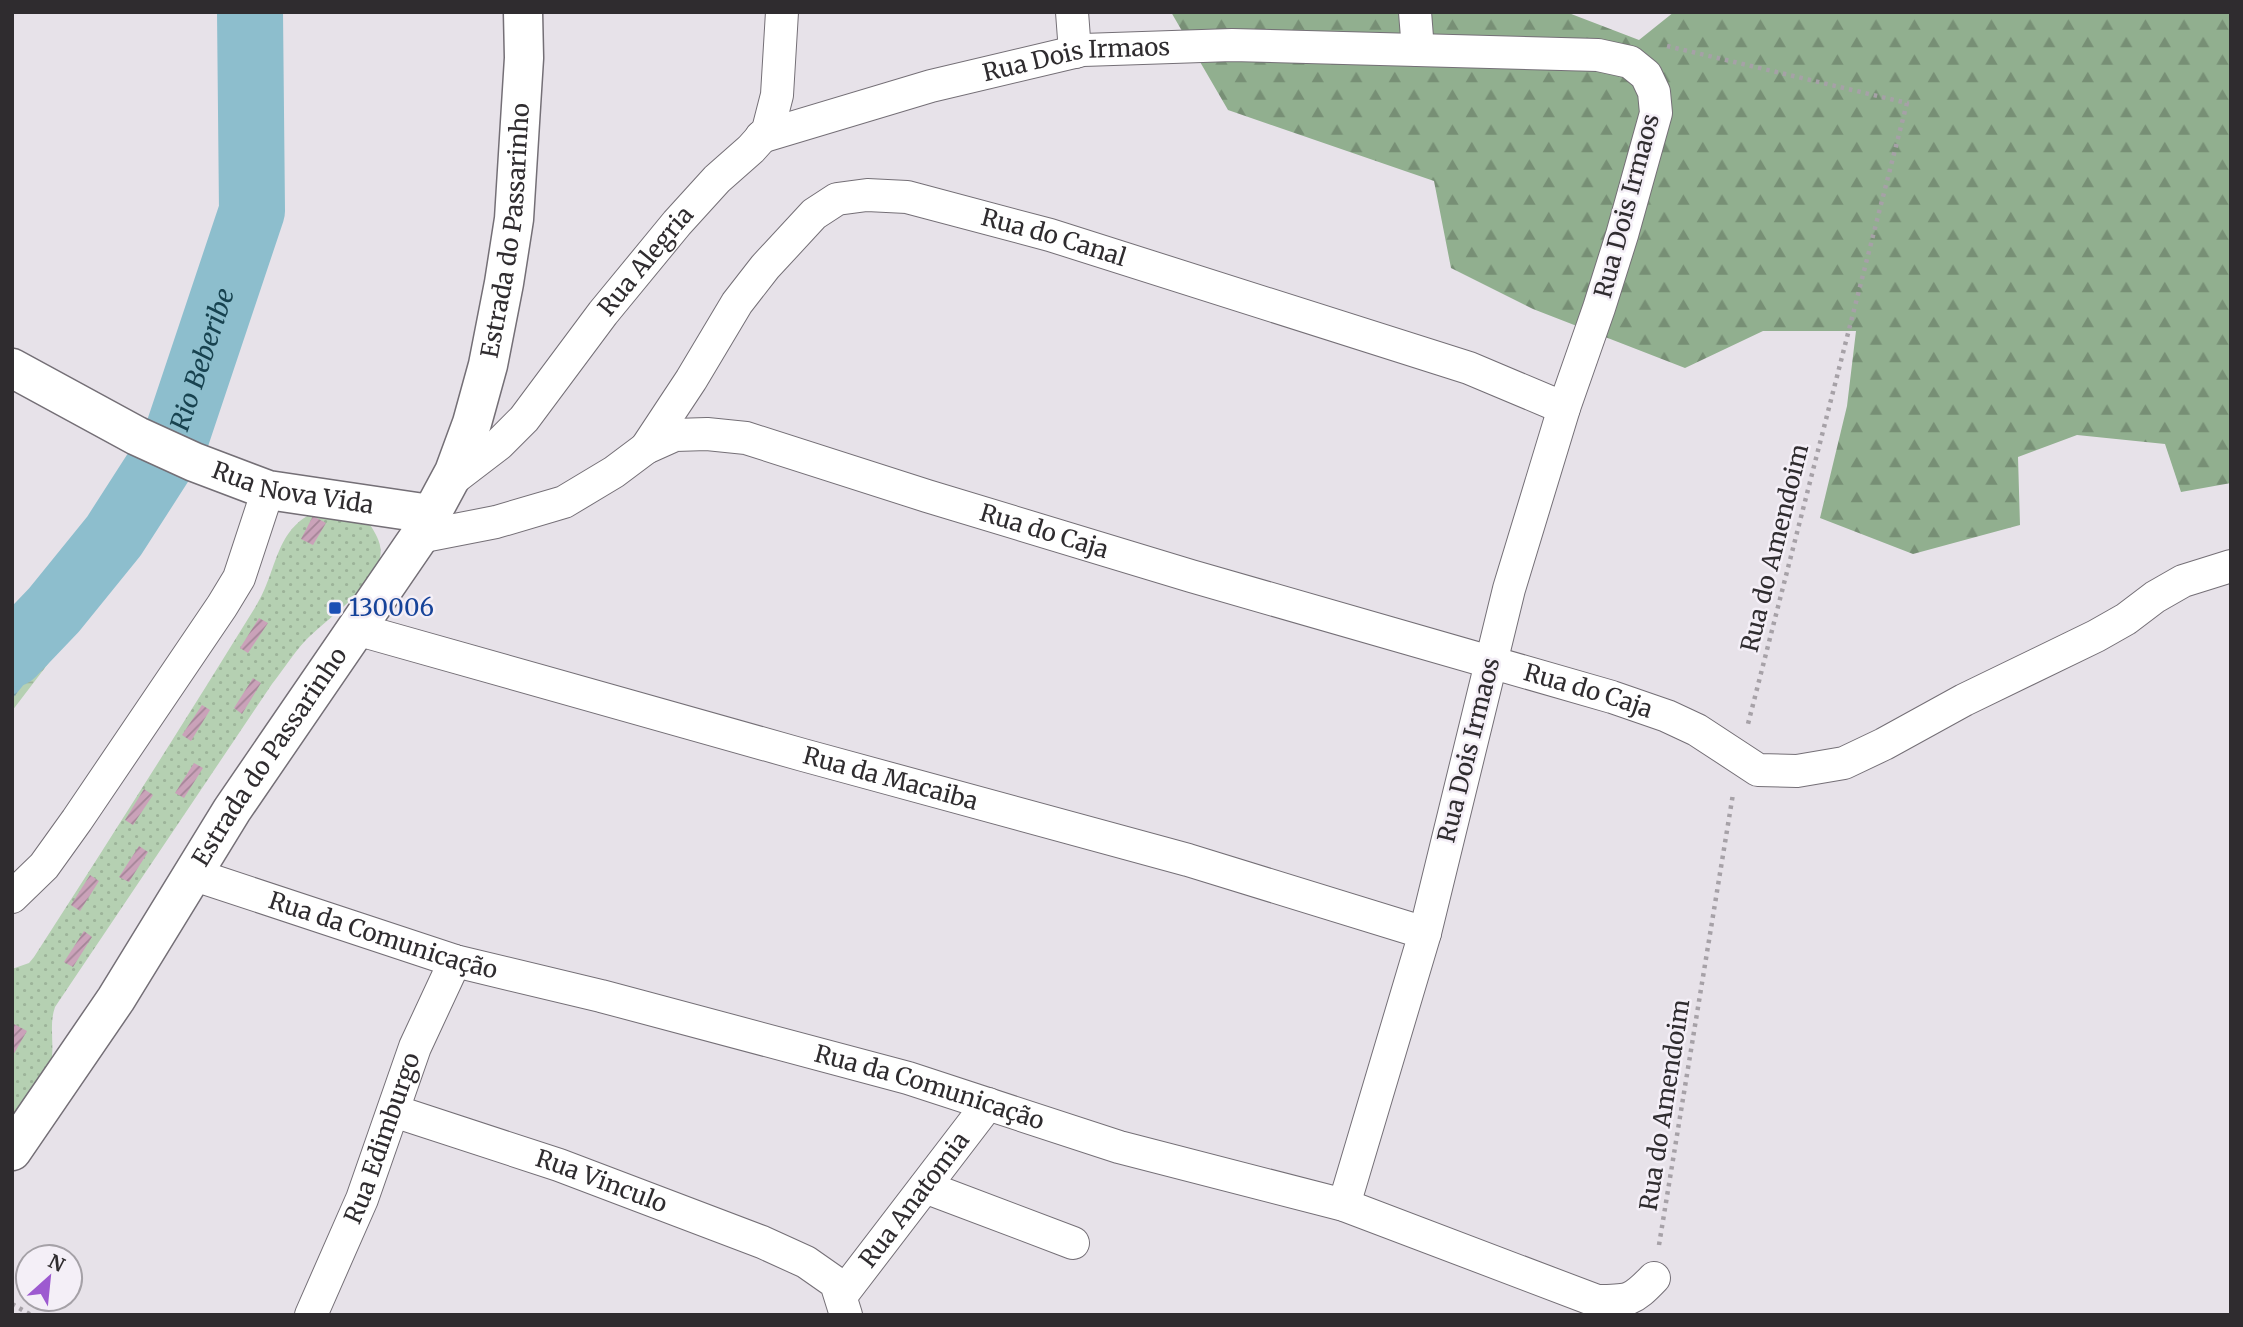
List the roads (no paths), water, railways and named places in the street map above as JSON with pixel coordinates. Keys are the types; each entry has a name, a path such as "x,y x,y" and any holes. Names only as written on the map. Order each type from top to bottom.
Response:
{"street":[{"name":"Estrada do Passarinho","path":"12,1152 116,999 233,810 356,629 454,472 472,423 488,365 514,219 524,58 523,12"},
{"name":"Rua Alegria","path":"432,511 524,419 603,313 677,223 717,179 768,130 777,95 782,12"},
{"path":"1073,12 1075,52"},
{"path":"1415,12 1418,50"},
{"name":"Rua Dois Irmaos","path":"761,137 931,86 1075,52 1232,45 1598,55 1630,62 1646,75 1654,92 1656,113 1600,308 1564,408 1513,576 1425,933 1343,1205"},
{"name":"Rua do Canal","path":"646,448 737,303 765,267 814,214 837,199 867,195 907,197 1063,239 1469,368 1564,408"},
{"name":"Rua Nova Vida","path":"12,368 137,436 194,463 268,490 432,511"},
{"name":"Rua do Caja","path":"646,448 675,435 707,434 746,438 1138,560 1612,697 1667,716 1697,730 1758,770 1797,771 1844,763 1964,700 2096,636 2183,580 2231,566"},
{"path":"432,511 496,522 564,502 614,472 646,448"},
{"path":"12,897 44,866 222,606 239,578 268,490"},
{"name":"Rua da Macaiba","path":"356,629 1188,860 1425,933"},
{"name":"Rua da Comunicação","path":"192,874 455,961 601,996 908,1079 1119,1147 1343,1205 1597,1301 1623,1301 1637,1296 1654,1278"},
{"name":"Rua Edimburgo","path":"311,1315 362,1199 415,1047 455,961"},
{"name":"Rua Anatomia","path":"844,1305 925,1187 988,1104"},
{"name":"Rua Vinculo","path":"394,1111 559,1165 762,1242 806,1262"},
{"path":"925,1187 1073,1243"},
{"name":"Rua Anatomia","path":"806,1262 836,1283 844,1305"}],"water":[{"path":"136,465 161,475 152,493 153,505 141,516 131,540 123,541 110,552 80,611 61,630 48,655 12,699 12,639 26,652 34,652 43,646 51,608 63,586 88,552"}],"waterway":[{"name":"Rio Beberibe","path":"12,654 54,610 114,536 175,441 252,211 250,12"}],"place":[{"name":"130006","path":"335,608"}]}
